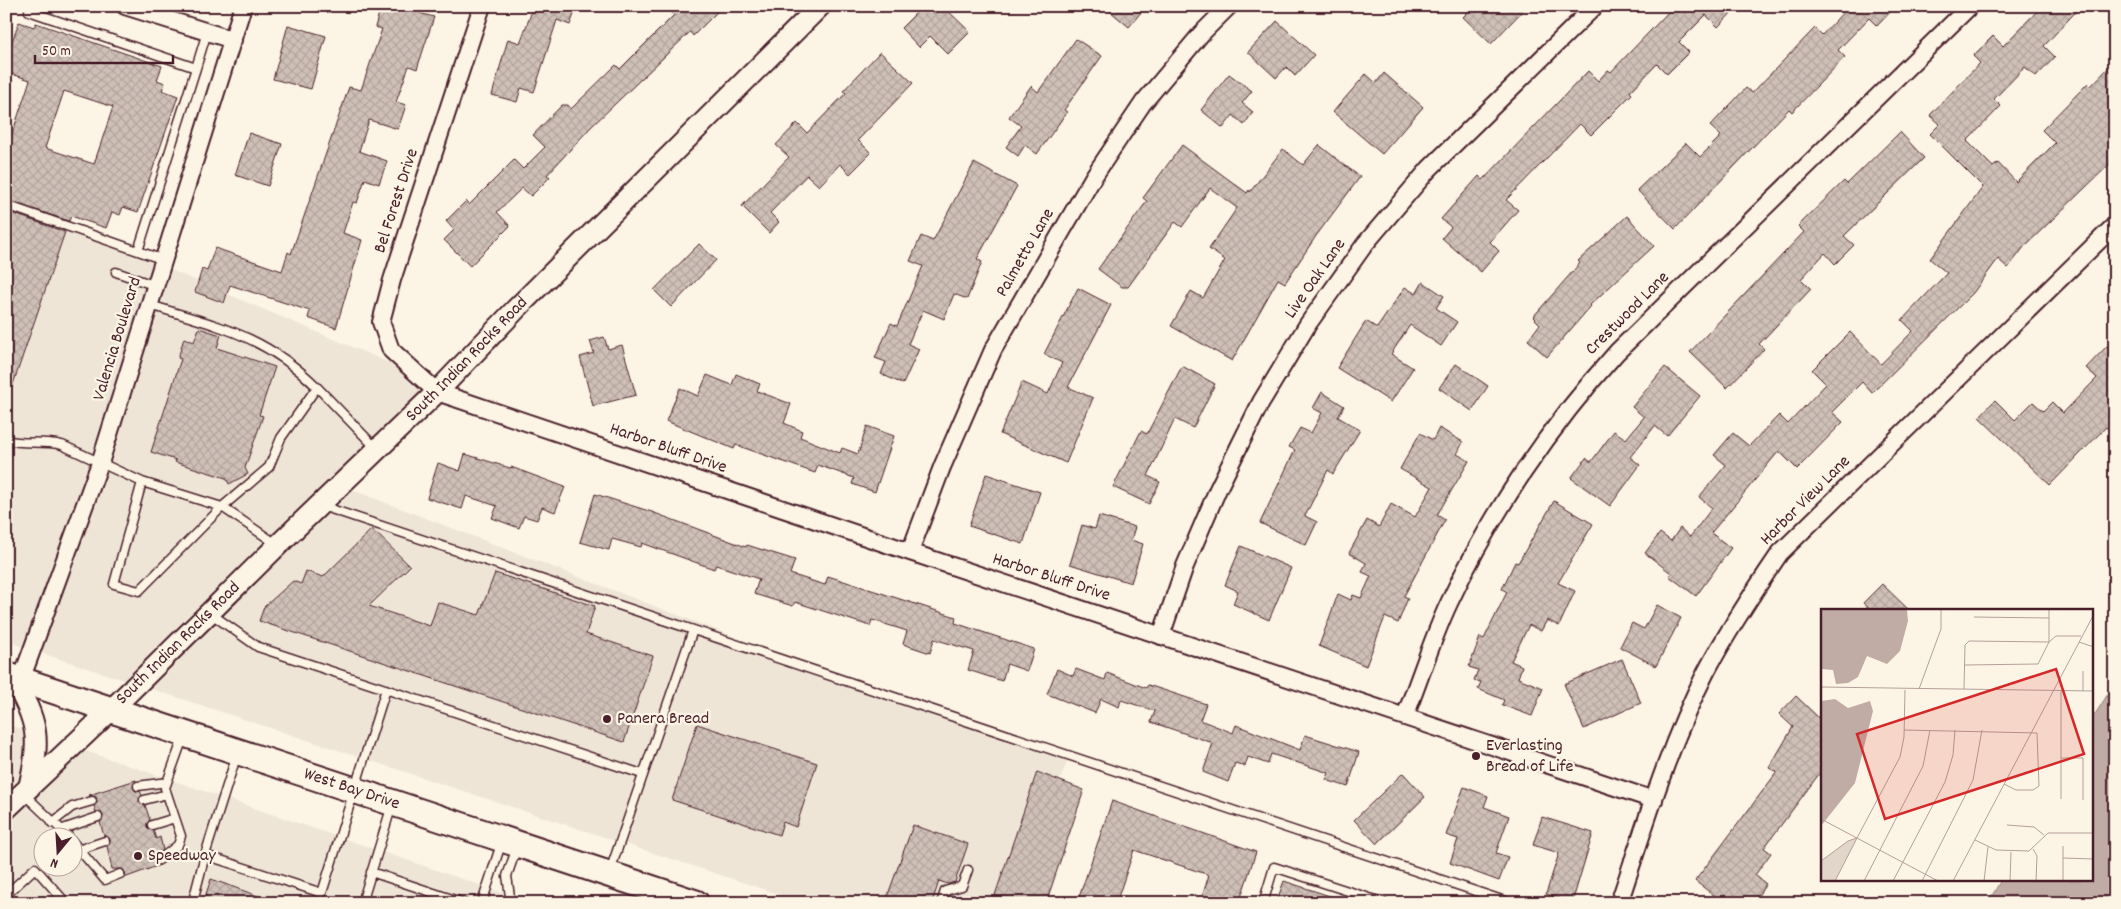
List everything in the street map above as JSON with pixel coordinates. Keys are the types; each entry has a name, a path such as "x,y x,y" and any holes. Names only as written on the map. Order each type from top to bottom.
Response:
{"main road":[{"name":"West Bay Drive","path":"14,678 696,903"}],"street":[{"path":"125,6 233,40"},
{"name":"Valencia Boulevard","path":"14,678 100,463 244,6"},
{"name":"Bel Forest Drive","path":"437,392 391,350 381,322 392,280 482,6"},
{"name":"South Indian Rocks Road","path":"6,809 111,710 278,545 437,392 516,309 820,6"},
{"name":"Palmetto Lane","path":"910,552 942,467 993,350 1094,176 1143,103 1201,34 1229,6"},
{"name":"Live Oak Lane","path":"1161,636 1185,566 1218,489 1261,402 1308,324 1365,244 1429,169 1595,6"},
{"name":"Crestwood Lane","path":"1405,716 1449,604 1494,517 1581,392 1617,352 1970,6"},
{"name":"Harbor View Lane","path":"1619,903 1679,729 1706,672 1736,617 1780,552 2115,225"},
{"name":"Harbor Bluff Drive","path":"437,392 1654,800"},
{"path":"14,678 36,727 37,755 26,790"}],"lane":[{"path":"31,6 29,11 196,68"},
{"path":"138,251 207,32"},
{"path":"6,205 164,260"},
{"path":"116,272 156,286"},
{"path":"150,306 239,333 271,349 299,370 378,449"},
{"path":"142,482 114,584 139,591 222,507 269,467 281,438 317,387"},
{"path":"6,440 14,442 49,442 142,482 222,507 278,545"},
{"path":"320,505 1511,903"},
{"path":"210,613 258,647 642,774"},
{"path":"609,874 693,630"},
{"path":"205,855 322,893 386,689"},
{"path":"159,860 178,845 181,836 165,788 185,734"},
{"path":"193,901 237,751"},
{"path":"138,786 167,782"},
{"path":"26,790 55,826"},
{"path":"144,800 167,794"},
{"path":"52,823 72,806 92,801"},
{"path":"362,903 392,803"},
{"path":"72,826 98,817"},
{"path":"152,825 175,818"},
{"path":"82,848 105,841"},
{"path":"482,903 510,842"},
{"path":"510,842 507,876 511,903"},
{"path":"82,851 105,880 120,874"},
{"path":"1262,903 1274,867 1385,903"},
{"path":"941,903 945,891 962,886 968,870"},
{"path":"6,895 32,871"},
{"path":"371,872 464,903"},
{"path":"42,876 66,903"}],"shaded area":[{"path":"6,205 153,263 91,459 23,647 6,641"},
{"path":"171,270 390,363 421,392 127,681 41,653 110,465"},
{"path":"350,489 925,710 1072,750 1010,903 806,903 148,688"},
{"path":"2115,683 2115,903 1988,903 2000,882 2094,882 2094,716"},
{"path":"6,724 26,731 27,755 21,781 6,796"},
{"path":"83,750 533,903 6,903 6,822 27,802 32,799 36,800 38,794"}],"building":[{"path":"381,6 409,6 408,10 434,17 417,69 409,66 396,102 406,105 398,129 369,120 359,151 387,161 379,184 365,179 357,203 353,202 343,233 362,240 336,328 308,318 310,311 230,285 224,303 195,292 202,269 207,271 215,248 282,271 288,252 291,254 349,87 361,90 382,29 375,27"},
{"path":"524,6 577,6 570,25 557,20 534,92 521,88 517,102 492,95 508,39 520,43 532,11"},
{"path":"665,6 723,6 693,36 690,32 590,128 547,175 550,177 531,196 522,188 497,212 510,226 470,266 444,240 454,230 446,221 466,201 469,205 514,160 523,169 545,147 533,135 562,105 568,105 571,109 616,65 620,69 674,15"},
{"path":"923,6 943,6 970,32 948,54 930,36 919,47 901,28"},
{"path":"1104,6 1146,6 1129,27"},
{"path":"1474,6 1527,6 1491,44 1463,17"},
{"path":"1674,6 1738,6 1718,27 1706,15 1679,42 1689,52 1667,74 1657,64 1630,92 1632,94 1591,135 1580,124 1506,200 1518,210 1490,242 1499,251 1481,272 1442,238 1451,227 1441,219 1479,176 1483,180 1588,71 1598,81 1608,70 1611,72"},
{"path":"1849,6 1896,6 1877,26 1869,18 1838,50 1845,57 1792,112 1789,109 1675,229 1637,190 1686,143 1700,157 1721,136 1710,126 1746,88 1752,93 1815,28 1822,35"},
{"path":"2042,6 2081,6 2044,46 2055,57 2036,77 2025,67 1994,99 2001,106 1967,141 1993,167 1998,163 2016,182 2055,143 2042,130 2088,83 2091,86 2115,61 2115,159 2024,247 2008,268 1998,259 1973,293 1872,393 1862,382 1832,412 1843,422 1797,469 1779,451 1711,533 1731,548 1696,596 1669,576 1671,573 1645,553 1660,533 1671,541 1680,528 1690,537 1712,508 1699,497 1726,465 1714,455 1733,433 1749,446 1779,415 1788,424 1826,384 1812,370 1850,332 1881,364 1913,331 1902,320 1947,273 1930,259 1983,187 1930,134 1940,124 1930,115 1980,63 1973,56 1993,36 2003,46"},
{"path":"1277,21 1314,55 1295,76 1286,67 1276,78 1248,52"},
{"path":"19,22 34,27 36,23 162,66 157,80 165,83 162,90 178,96 138,212 123,207 120,215 112,212 106,228 71,216 69,221 6,200 6,135 11,137 30,80 6,72 6,59","holes":["64,91 113,107 94,164 45,148"]},
{"path":"288,25 326,36 311,89 273,79"},
{"path":"1076,39 1102,56 1064,110 1067,112 1037,154 1025,145 1018,156 1006,147 1021,126 1009,117 1031,86 1038,92"},
{"path":"880,52 913,83 858,140 871,153 850,174 840,164 819,186 807,175 770,213 779,222 769,233 742,206 789,157 776,145 797,123 807,133 846,93 843,91"},
{"path":"1384,73 1423,107 1382,154 1333,112 1366,74 1376,83"},
{"path":"1229,74 1252,91 1242,103 1253,112 1244,125 1233,115 1223,128 1201,110"},
{"path":"1900,132 1924,158 1844,236 1854,245 1835,264 1825,253 1801,279 1811,289 1759,344 1764,349 1727,388 1690,352 1804,232 1798,226 1844,181 1847,184"},
{"path":"249,133 282,144 268,186 235,175"},
{"path":"1182,145 1247,193 1249,190 1250,192 1283,149 1303,165 1319,145 1360,177 1316,236 1285,283 1278,279 1232,361 1171,326 1191,291 1203,298 1225,260 1209,249 1237,208 1210,188 1182,227 1175,222 1128,287 1122,287 1098,269 1147,201 1143,198"},
{"path":"974,163 1017,186 977,259 982,262 967,299 954,294 944,319 923,310 908,344 919,349 903,384 881,374 886,362 875,358 891,323 897,326 923,266 910,261 921,236 933,241"},
{"path":"6,211 65,232 9,396 6,395"},
{"path":"1627,216 1654,246 1590,305 1547,357 1528,340 1540,324 1533,317 1580,263 1578,261"},
{"path":"699,244 716,260 671,307 654,290"},
{"path":"1423,282 1444,296 1436,308 1457,322 1441,346 1410,325 1391,354 1413,368 1391,402 1337,368 1366,321 1377,328 1405,287 1416,294"},
{"path":"1078,288 1111,305 1068,387 1093,398 1066,463 1000,434 1022,382 1048,394 1062,363 1044,354"},
{"path":"199,328 221,335 217,348 275,367 259,415 263,416 245,468 248,474 229,484 226,478 175,462 176,460 151,452 181,359 178,358 184,338 194,342"},
{"path":"604,337 608,349 622,345 636,395 593,406 580,357 594,353 590,341"},
{"path":"2107,346 2115,354 2115,436 2106,427 2050,485 1979,417 1995,400 2015,420 2033,402 2043,411 2052,402 2063,413 2097,378 2086,368"},
{"path":"1456,364 1488,386 1472,411 1439,388"},
{"path":"1182,366 1215,384 1193,428 1175,419 1148,476 1160,482 1149,504 1113,487 1141,431 1147,434"},
{"path":"1665,367 1700,396 1667,436 1655,426 1630,457 1640,465 1610,506 1571,478 1586,458 1591,462 1614,431 1626,439 1644,417 1632,407"},
{"path":"736,374 760,384 757,391 791,404 784,423 802,431 800,437 840,453 842,448 858,454 867,426 894,436 875,492 852,484 854,478 818,465 815,473 736,445 734,449 666,421 680,388 698,396 707,375 732,385"},
{"path":"1322,392 1344,406 1338,417 1360,430 1333,474 1328,470 1305,516 1317,522 1306,545 1260,523 1295,450 1289,447 1300,428 1311,433 1322,413 1313,408"},
{"path":"1439,428 1463,442 1457,454 1469,461 1437,515 1445,520 1404,596 1408,598 1398,623 1385,617 1366,666 1319,646 1338,594 1351,600 1353,595 1361,598 1371,576 1362,572 1366,563 1349,553 1367,520 1379,527 1391,504 1415,517 1432,487 1400,469 1420,433 1433,440"},
{"path":"465,454 511,467 565,487 555,512 542,507 537,520 524,516 519,528 492,518 497,506 466,496 462,509 427,498 438,463 460,471"},
{"path":"986,474 1040,492 1023,544 969,526"},
{"path":"595,494 652,512 746,547 747,545 795,560 790,574 825,585 828,576 956,617 955,623 1034,649 1027,671 1007,664 1002,681 968,670 974,651 934,639 930,653 903,644 907,631 872,620 870,626 795,602 793,606 754,594 759,579 716,565 714,569 642,543 641,547 612,539 609,550 580,542"},
{"path":"1554,501 1593,524 1558,583 1575,591 1559,626 1547,620 1541,631 1529,625 1511,661 1522,666 1518,678 1543,688 1532,716 1502,705 1504,700 1478,689 1481,682 1474,680 1478,670 1469,667 1480,637 1484,639 1507,592 1502,589 1515,562 1518,563"},
{"path":"1099,516 1135,527 1131,540 1143,544 1131,583 1070,564 1082,525 1095,529"},
{"path":"372,529 410,566 369,606 430,626 438,602 479,615 495,573 595,606 586,634 653,656 624,742 259,621 264,607 293,581 301,584 306,571 323,577"},
{"path":"1241,546 1291,568 1269,620 1233,604 1238,591 1225,585"},
{"path":"1882,584 1908,609 1870,609 1863,603"},
{"path":"1657,605 1681,618 1656,666 1620,647 1632,623 1644,629"},
{"path":"1622,659 1641,703 1584,729 1564,684"},
{"path":"1057,669 1073,676 1076,669 1105,680 1107,673 1146,688 1148,685 1206,704 1200,720 1233,733 1236,725 1300,750 1305,735 1359,752 1348,787 1326,780 1329,773 1271,754 1268,764 1248,757 1245,766 1235,763 1228,782 1203,772 1213,743 1151,722 1155,711 1121,700 1119,707 1101,699 1095,713 1047,694"},
{"path":"1796,696 1821,720 1821,771 1764,848 1771,853 1755,875 1766,884 1753,903 1724,903 1695,881 1777,772 1769,768 1793,727 1779,714"},
{"path":"697,724 817,763 796,827 783,822 779,835 672,800"},
{"path":"1037,772 1084,790 1046,903 1008,903 994,898"},
{"path":"1403,773 1425,797 1377,844 1354,820"},
{"path":"136,780 133,787 135,791 140,791 142,795 139,802 145,805 150,820 147,823 147,827 153,830 156,839 160,837 163,850 154,858 155,864 160,865 124,878 126,874 123,869 112,869 107,846 110,840 104,836 100,822 103,816 101,812 96,812 94,806 97,803 96,797 89,795"},
{"path":"1464,787 1488,796 1484,807 1509,816 1496,853 1508,857 1499,881 1450,863 1458,839 1446,835"},
{"path":"1112,801 1256,852 1239,903 1200,903 1209,875 1134,850 1116,903 1077,903"},
{"path":"1542,817 1593,833 1572,903 1546,894 1559,853 1533,845"},
{"path":"913,825 968,844 955,882 948,884 939,881 932,903 885,903"},
{"path":"211,879 272,901 272,903 203,903"},
{"path":"1284,881 1342,900 1341,903 1276,903"}],"place":[{"name":"Panera Bread","path":"607,719"},
{"name":"Everlasting Bread of Life","path":"1476,756"},
{"name":"Speedway","path":"138,856"}]}
